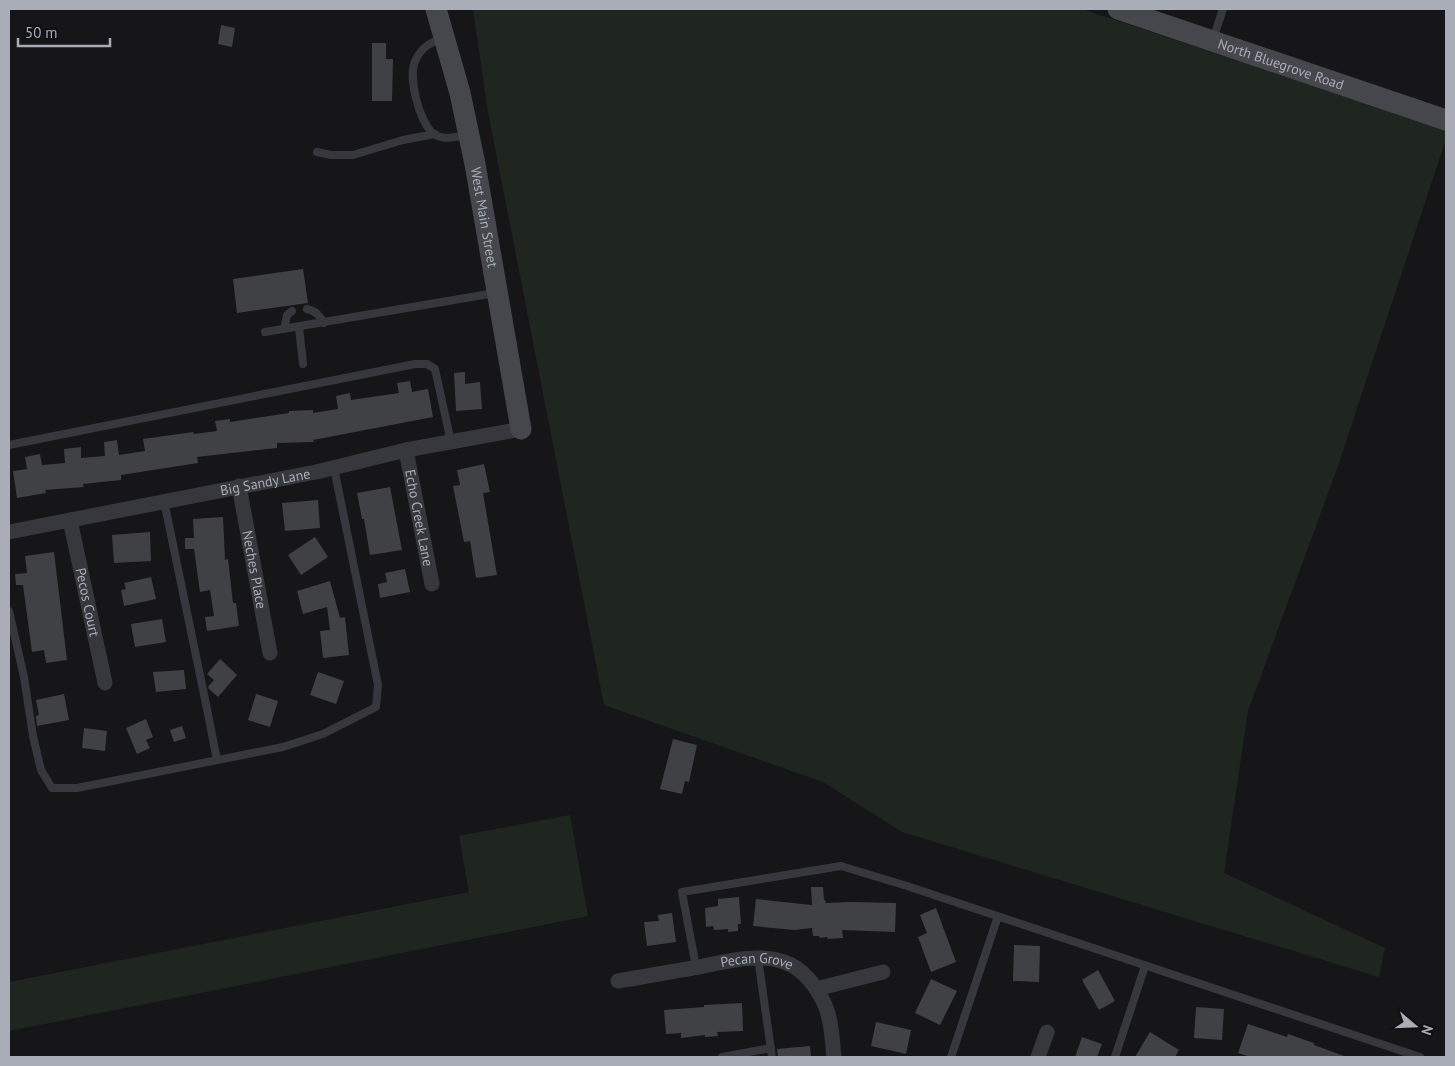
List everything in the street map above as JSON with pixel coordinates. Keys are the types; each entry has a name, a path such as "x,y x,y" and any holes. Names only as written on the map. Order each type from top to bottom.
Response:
{"street":[{"name":"West Main Street","path":"436,9 460,93 521,428"},
{"name":"North Bluegrove Road","path":"1118,9 1446,120"},
{"name":"Big Sandy Lane","path":"9,532 334,468 406,450 521,428"},
{"name":"Echo Creek Lane","path":"406,450 432,584"},
{"name":"Neches Place","path":"239,486 270,653"},
{"name":"Pecos Court","path":"70,520 105,683"},
{"name":"Pecan Grove","path":"618,981 737,960 758,958 784,962 802,972 816,989 826,1006 834,1057"},
{"path":"816,989 883,972"},
{"path":"1038,1057 1047,1032"}],"lane":[{"path":"1212,41 1223,9"},
{"path":"435,134 423,120 413,90 414,60 425,46 444,37"},
{"path":"317,152 331,155 353,155 402,140 435,134 448,138 468,135"},
{"path":"265,332 497,292"},
{"path":"307,309 314,310 324,322"},
{"path":"284,329 287,315 292,311"},
{"path":"299,327 304,364"},
{"path":"9,445 415,364 428,364 436,369 451,442"},
{"path":"9,610 24,677 33,736 41,770 52,788 77,788 283,747 323,734 376,707 378,685 334,468"},
{"path":"164,501 217,760"},
{"path":"696,967 682,892 841,866 998,916 1420,1057"},
{"path":"951,1057 998,916"},
{"path":"758,958 772,1057"},
{"path":"1115,1057 1145,966"},
{"path":"722,1057 771,1048"}],"shaded area":[{"path":"473,9 1082,9 1446,130 1446,139 1338,466 1248,711 1224,873 1385,948 1379,977 902,832 823,782 604,705 488,112"},
{"path":"570,815 588,916 9,1031 9,982 469,892 459,836"}],"building":[{"path":"221,25 235,28 232,47 218,44"},
{"path":"372,43 386,43 386,59 393,59 392,101 372,101"},
{"path":"303,269 308,303 237,313 233,279"},
{"path":"465,372 465,384 480,382 482,409 456,411 454,373"},
{"path":"410,381 412,392 428,389 433,417 313,440 314,442 277,443 277,448 197,457 198,463 121,475 121,480 83,484 84,487 45,490 46,493 17,498 13,471 27,469 25,457 40,454 42,465 65,463 64,449 81,447 81,458 105,456 104,442 117,440 119,455 145,451 143,439 193,432 194,434 217,431 215,421 230,419 230,422 289,413 289,411 313,410 313,413 338,409 336,396 350,393 351,400 399,393 397,383"},
{"path":"484,464 490,492 483,493 497,575 476,578 470,541 464,542 453,486 460,485 457,470"},
{"path":"390,487 402,550 370,555 364,519 362,519 357,493"},
{"path":"318,500 320,528 285,531 282,503"},
{"path":"223,517 225,560 228,559 233,603 236,603 239,626 207,631 205,617 214,616 210,590 200,592 194,549 185,549 185,538 194,538 193,519"},
{"path":"150,532 151,561 114,563 112,535"},
{"path":"315,537 328,557 301,575 288,555"},
{"path":"54,552 67,660 46,663 44,650 32,652 23,585 16,585 15,574 27,573 25,556"},
{"path":"405,569 410,592 380,598 378,584 387,582 385,573"},
{"path":"151,577 156,599 124,606 121,590 126,589 124,583"},
{"path":"330,581 340,618 345,617 349,655 323,658 320,631 330,630 327,607 303,614 297,591"},
{"path":"162,619 166,642 135,647 131,624"},
{"path":"220,659 237,675 218,697 208,687 214,680 207,674"},
{"path":"184,670 186,689 156,692 153,672"},
{"path":"318,672 344,681 336,704 310,695"},
{"path":"64,694 69,720 37,726 36,716 39,715 36,700"},
{"path":"256,694 278,701 270,727 248,720"},
{"path":"146,719 153,737 146,740 150,748 137,754 126,728"},
{"path":"182,726 186,738 174,742 170,730"},
{"path":"84,728 107,731 105,751 82,748"},
{"path":"673,739 697,745 689,782 685,781 682,794 660,789"},
{"path":"811,887 823,887 826,903 896,903 895,932 842,930 843,938 828,939 827,937 813,936 812,928 794,930 753,926 756,899 812,905"},
{"path":"739,897 741,924 738,924 738,931 728,932 728,929 714,930 713,926 706,927 705,908 718,906 718,899"},
{"path":"936,908 956,962 931,972 918,937 927,933 920,915"},
{"path":"672,913 676,942 647,946 644,922 659,921 658,915"},
{"path":"1014,945 1040,946 1039,982 1013,981"},
{"path":"1098,970 1115,1001 1099,1010 1082,980"},
{"path":"931,979 957,991 940,1025 915,1013"},
{"path":"742,1003 743,1031 717,1032 718,1036 705,1037 705,1035 681,1038 681,1033 666,1034 664,1010"},
{"path":"1196,1007 1224,1009 1222,1040 1194,1038"},
{"path":"876,1022 911,1030 906,1054 871,1046"},
{"path":"1248,1024 1287,1037 1288,1034 1344,1056 1251,1057 1238,1053"},
{"path":"1150,1032 1179,1050 1175,1057 1135,1057"},
{"path":"1082,1037 1102,1044 1097,1057 1075,1057"},
{"path":"810,1046 811,1057 778,1057 777,1049"}]}
